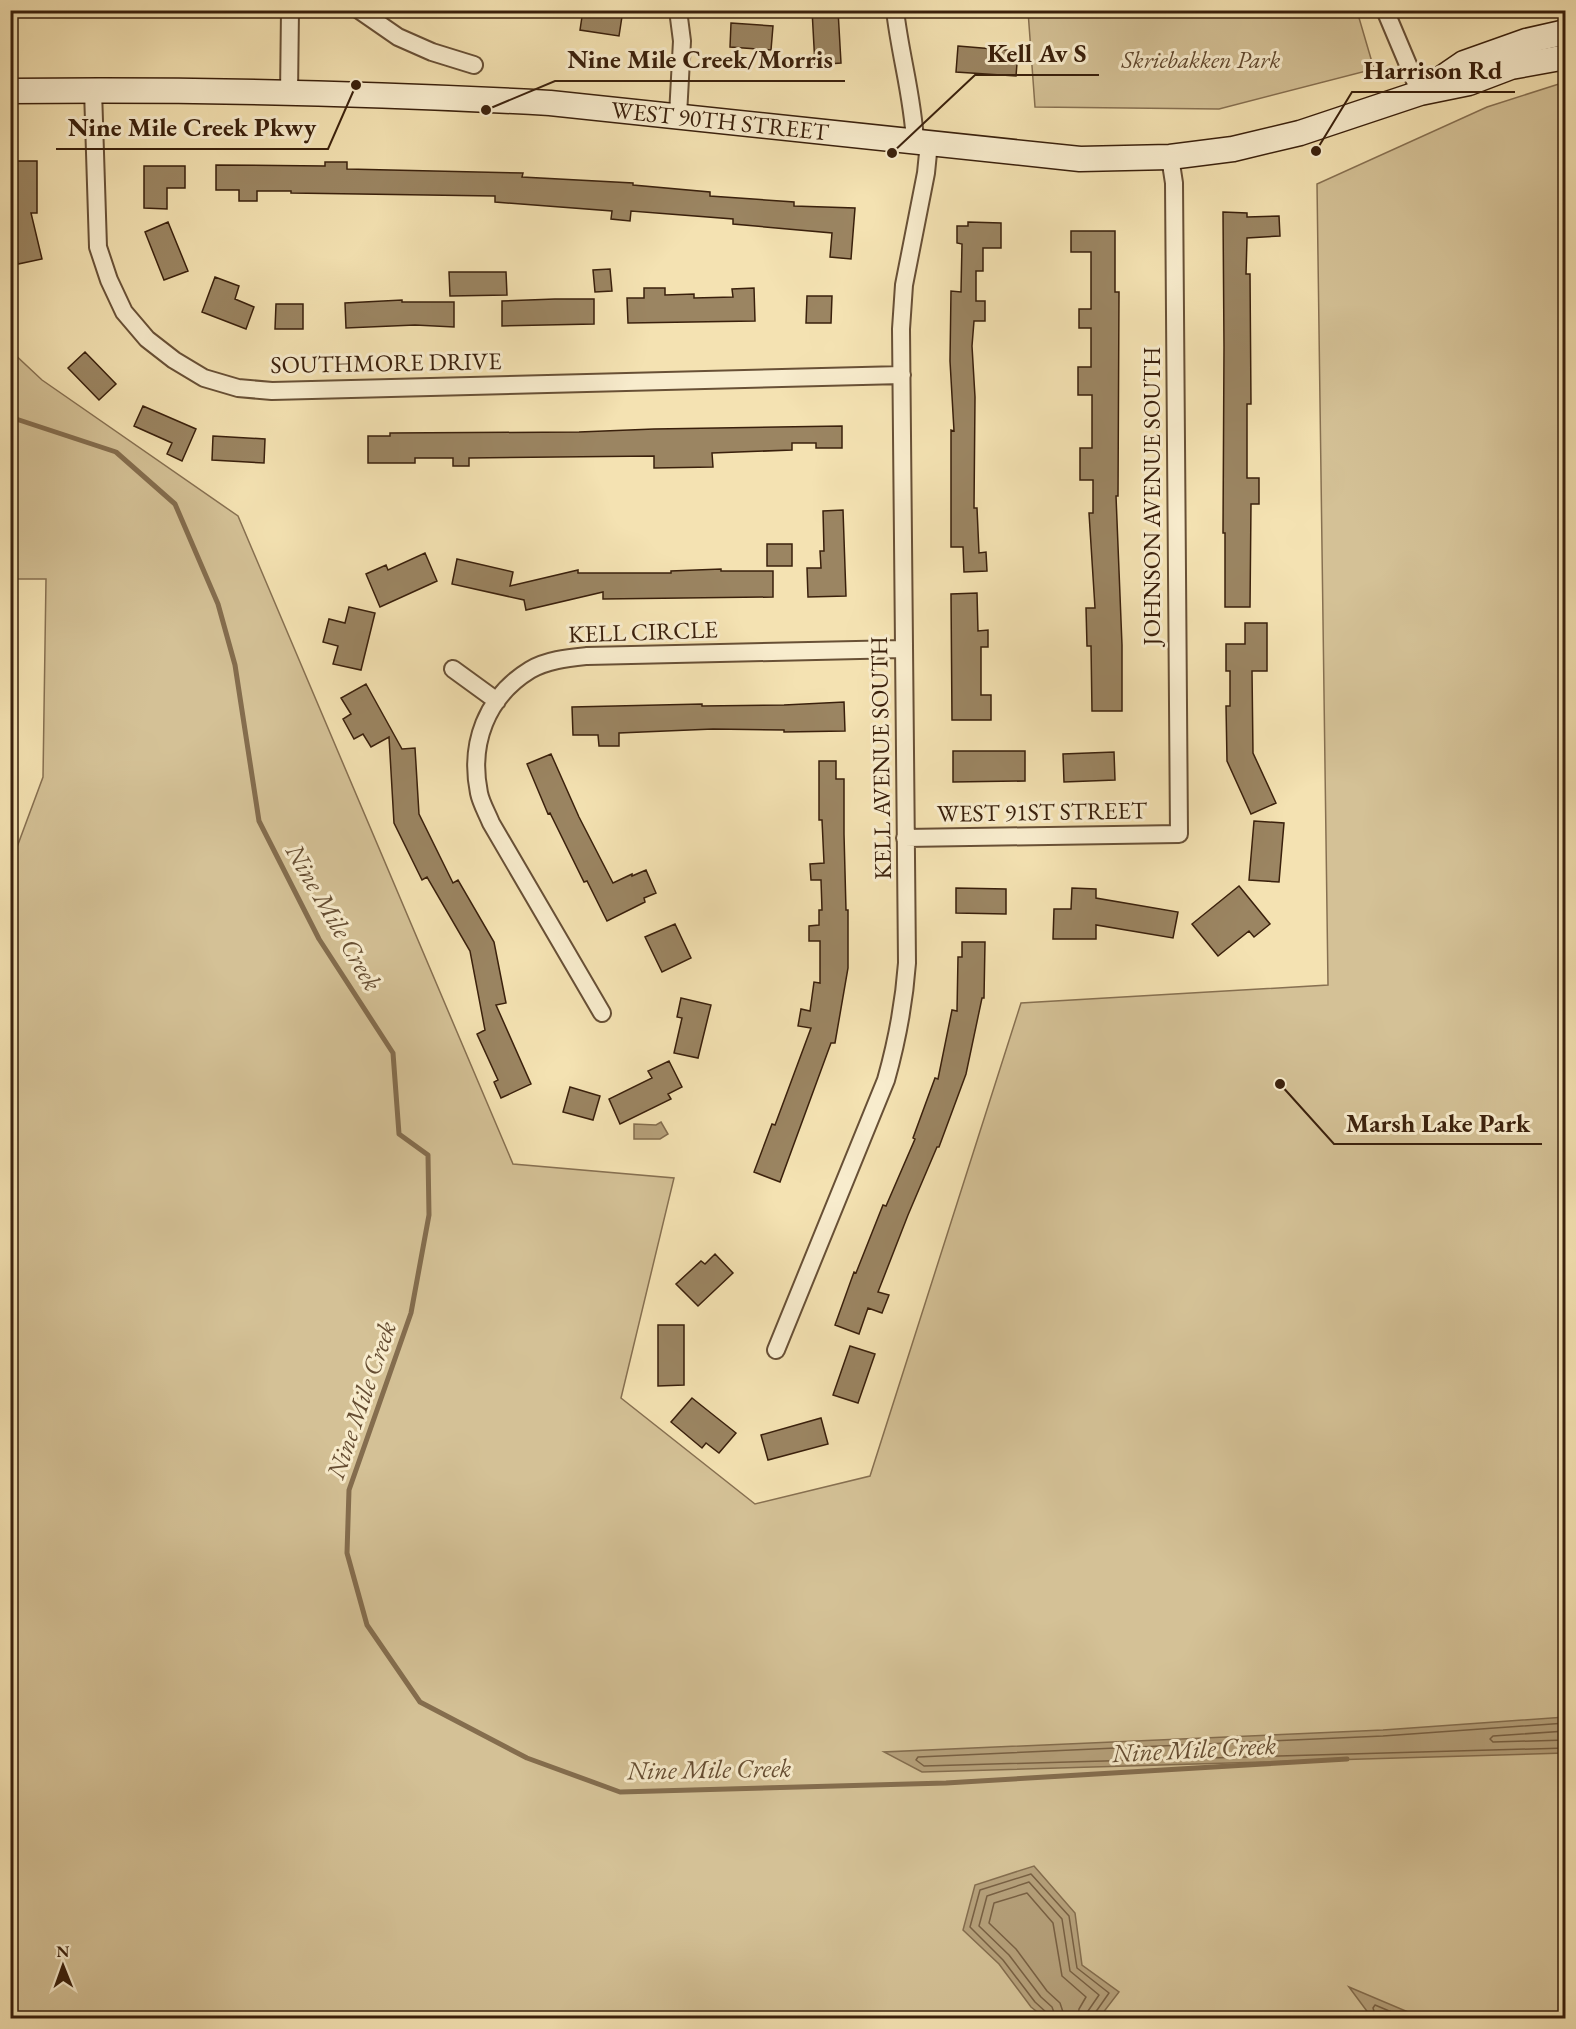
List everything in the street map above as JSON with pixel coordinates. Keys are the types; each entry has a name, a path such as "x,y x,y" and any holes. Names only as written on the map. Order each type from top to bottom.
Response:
{"street":[{"path":"289,94 290,10"},
{"path":"359,10 398,37 432,52 474,65"},
{"path":"678,10 682,41 678,116"},
{"name":"KELL AVENUE SOUTH","path":"776,1350 886,1080 897,1042 904,1003 907,963 901,329 904,285 926,173 922,142 898,35 895,10"},
{"path":"1385,10 1420,93"},
{"name":"WEST 90TH STREET","path":"1420,93 1464,63 1526,41 1566,32"},
{"name":"WEST 90TH STREET","path":"10,91 93,90 289,94 466,98 550,103 1080,159 1170,157 1233,149 1300,133 1420,93 1469,83 1510,68 1566,57"},
{"name":"SOUTHMORE DRIVE","path":"93,90 98,247 109,280 124,312 147,339 174,360 204,378 238,388 272,391 902,375"},
{"name":"JOHNSON AVENUE SOUTH","path":"1170,157 1174,183 1179,834"},
{"name":"KELL CIRCLE","path":"602,1013 491,823 479,796 475,767 478,738 489,710 507,688 530,670 557,660 578,657 903,649"},
{"path":"453,669 497,701"},
{"name":"WEST 91ST STREET","path":"905,838 1179,834"}],"green space":[{"name":"Skriebakken Park","path":"1028,11 1357,11 1374,69 1219,109 1035,107"},
{"path":"1565,82 1565,2018 11,2018 10,866 43,777 46,579 11,579 11,351 42,380 238,516 513,1164 674,1178 621,1398 755,1504 870,1476 1021,1003 1328,985 1317,184 1487,107"}],"water":[{"path":"661,1122 668,1134 660,1139 634,1139 634,1124 656,1125"},
{"path":"1565,1717 1565,1753 922,1772 884,1752 1383,1730"},
{"path":"1034,1866 1075,1913 1082,1965 1119,1992 1099,2018 1045,2018 1031,2007 999,1964 963,1930 975,1885"},
{"path":"1349,1987 1408,2012 1565,2018 1372,2018"}],"building":[{"path":"583,10 623,10 619,36 580,30"},
{"path":"812,10 838,10 841,63 815,65"},
{"path":"731,23 773,26 771,50 730,47"},
{"path":"958,46 1018,51 1016,76 956,72"},
{"path":"12,161 37,161 37,213 31,213 42,259 18,264 10,231"},
{"path":"325,162 347,162 347,169 523,173 522,177 633,183 633,185 710,192 710,196 794,202 794,206 855,208 851,259 830,257 832,233 733,224 733,219 631,211 630,221 611,219 612,211 495,202 495,196 257,191 257,201 239,201 239,190 216,190 216,165 325,166"},
{"path":"144,166 185,166 185,188 167,188 167,209 144,208"},
{"path":"1223,212 1247,213 1247,217 1279,216 1280,236 1247,238 1246,274 1250,274 1251,404 1247,404 1247,478 1259,478 1259,504 1251,504 1250,607 1225,607"},
{"path":"168,222 188,271 164,280 145,232"},
{"path":"968,222 1001,223 1001,248 983,248 983,271 976,271 976,301 985,301 985,321 974,321 972,346 975,397 974,508 977,508 979,553 986,552 987,571 964,572 963,547 951,547 951,430 954,431 950,361 951,291 961,292 962,244 957,243 957,226 968,226"},
{"path":"1071,231 1115,231 1115,292 1119,292 1118,496 1116,496 1122,645 1122,711 1092,711 1091,646 1087,646 1086,608 1095,608 1089,513 1093,513 1093,480 1080,480 1080,448 1092,448 1092,395 1078,395 1078,367 1091,367 1091,328 1079,328 1079,309 1091,309 1091,252 1071,252"},
{"path":"610,269 612,291 595,292 593,270"},
{"path":"449,272 506,272 507,295 450,296"},
{"path":"215,277 239,286 235,299 254,307 246,329 202,312"},
{"path":"644,288 665,288 665,295 694,294 694,298 733,297 732,289 754,288 755,321 628,323 627,298 644,298"},
{"path":"807,296 832,296 831,323 806,323"},
{"path":"594,299 594,324 502,326 502,301"},
{"path":"402,300 402,302 454,302 454,327 415,325 346,328 345,303"},
{"path":"276,304 303,304 303,329 275,329"},
{"path":"85,352 116,384 99,400 68,368"},
{"path":"143,406 196,429 182,461 167,454 172,443 134,426"},
{"path":"842,426 842,448 816,448 816,443 792,443 792,450 712,453 713,467 654,468 654,456 469,458 469,466 453,466 453,458 415,458 415,463 368,463 368,436 390,436 390,433 579,432"},
{"path":"213,436 265,439 264,463 212,460"},
{"path":"843,510 846,596 808,597 807,568 821,568 820,551 824,551 823,511"},
{"path":"767,544 792,544 792,566 767,566"},
{"path":"425,553 437,581 380,607 366,574 386,565 388,570"},
{"path":"457,559 513,572 510,586 578,570 578,573 671,573 671,571 721,569 721,571 773,571 773,597 603,599 603,592 526,610 524,600 452,584"},
{"path":"977,593 978,631 988,630 988,647 981,647 981,695 991,695 991,720 952,720 951,594"},
{"path":"349,607 375,613 361,670 333,664 338,646 323,642 329,619 345,623"},
{"path":"1245,623 1267,623 1267,671 1252,671 1253,753 1276,803 1251,814 1227,761 1226,706 1230,706 1230,671 1226,671 1226,644 1245,644"},
{"path":"366,684 402,749 415,748 419,814 453,883 458,880 494,942 506,1003 496,1005 531,1084 501,1098 494,1082 498,1080 477,1034 485,1030 470,951 427,877 422,880 394,823 389,737 371,747 363,734 354,739 343,719 351,714 341,698"},
{"path":"844,702 845,731 784,732 784,730 713,729 619,733 619,746 599,746 598,735 573,735 572,707 784,705"},
{"path":"953,751 1025,751 1025,781 953,782"},
{"path":"1114,752 1115,780 1064,782 1063,754"},
{"path":"551,754 579,817 613,883 646,870 656,893 644,898 645,902 607,921 587,881 584,882 550,813 548,814 527,764"},
{"path":"819,761 836,761 836,779 844,779 848,968 835,1043 831,1043 780,1182 754,1172 772,1124 775,1125 811,1028 798,1026 801,1009 810,1011 814,982 820,983 820,941 809,941 809,926 819,925 819,910 822,910 821,880 811,880 810,864 824,863 822,820 819,820"},
{"path":"1254,821 1284,823 1279,882 1249,880"},
{"path":"1239,886 1270,924 1254,937 1249,931 1218,956 1192,924"},
{"path":"956,888 1006,889 1006,914 956,913"},
{"path":"1072,888 1096,889 1096,898 1178,912 1173,938 1096,925 1096,939 1053,939 1054,909 1071,909"},
{"path":"675,924 691,958 662,972 645,937"},
{"path":"962,942 985,942 984,998 982,998 966,1074 939,1147 937,1147 908,1215 878,1292 889,1295 882,1313 868,1308 859,1334 835,1325 854,1272 856,1273 883,1205 886,1206 915,1139 913,1138 935,1078 938,1079 952,1010 957,1011 958,957 962,957"},
{"path":"681,998 711,1005 698,1058 674,1053 682,1018 677,1017"},
{"path":"669,1061 682,1087 668,1094 671,1099 620,1124 609,1099 652,1078 648,1071"},
{"path":"570,1087 600,1096 593,1120 563,1112"},
{"path":"715,1254 733,1273 698,1306 676,1284 701,1261 705,1264"},
{"path":"658,1325 684,1325 684,1385 658,1386"},
{"path":"850,1346 875,1354 858,1403 833,1395"},
{"path":"692,1398 736,1433 719,1453 706,1443 702,1448 671,1422"},
{"path":"821,1418 828,1444 768,1460 761,1435"}],"waterway":[{"name":"Nine Mile Creek","path":"10,417 116,452 175,504 218,604 235,665 259,821 319,939 393,1053 399,1134 428,1155 429,1215 411,1313 349,1490 347,1553 367,1625 420,1702 527,1758 620,1792 946,1783 1347,1759"}],"place":[{"name":"Nine Mile Creek Pkwy","path":"356,85"},
{"name":"Nine Mile Creek/Morris","path":"486,110"},
{"name":"Harrison Rd","path":"1316,151"},
{"name":"Kell Av S","path":"892,153"},
{"name":"Marsh Lake Park","path":"1280,1084"}]}
